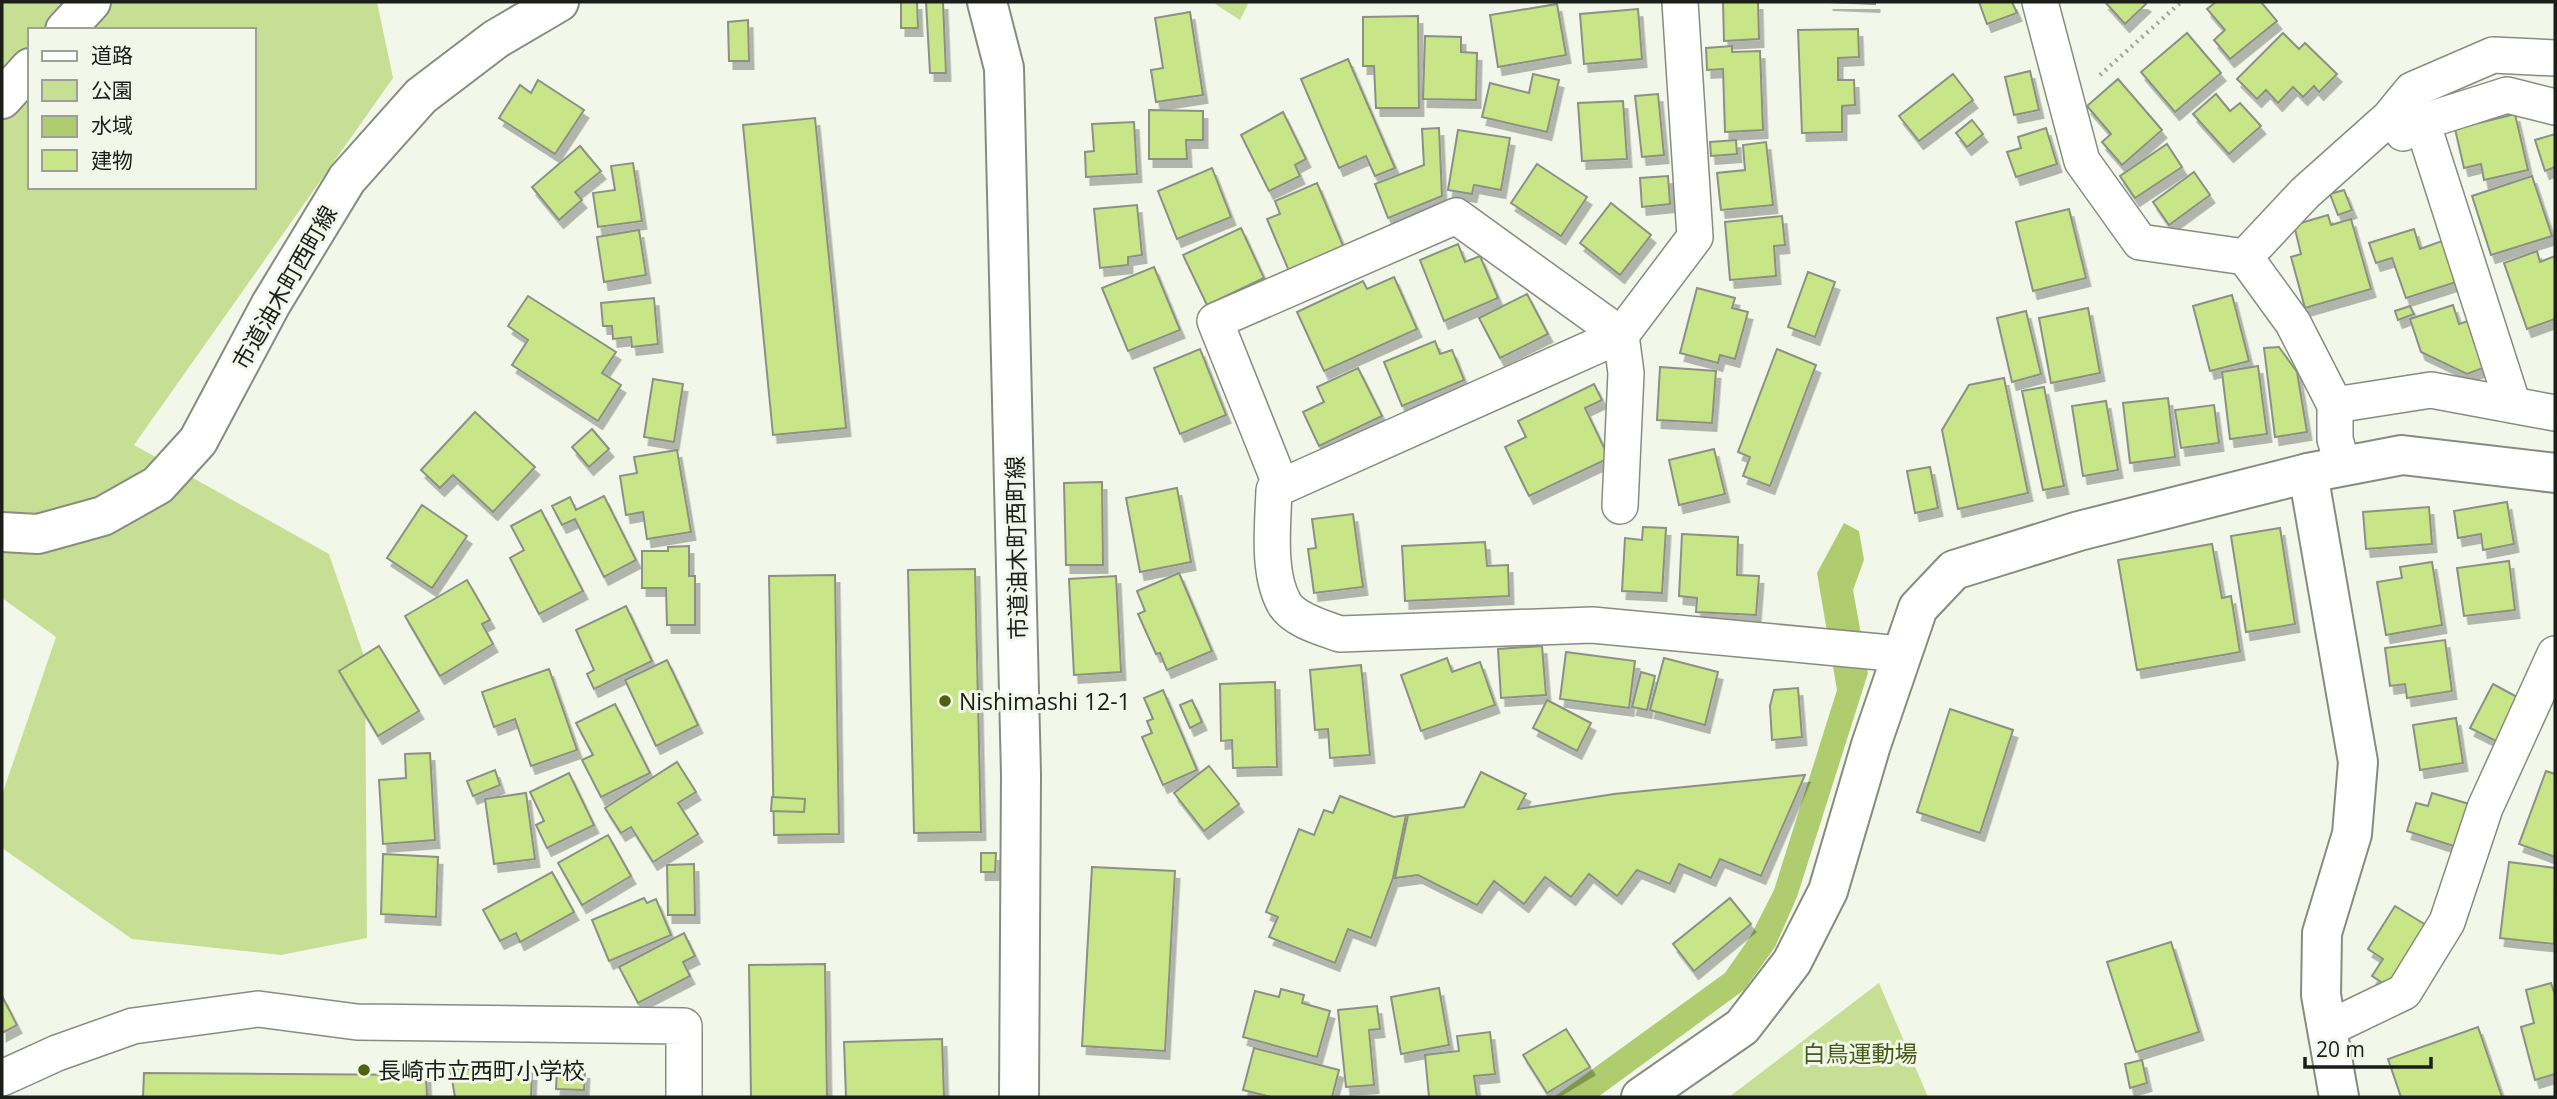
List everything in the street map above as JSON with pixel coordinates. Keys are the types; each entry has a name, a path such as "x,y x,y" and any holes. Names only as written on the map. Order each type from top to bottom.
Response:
{"street":[{"path":"67,28 91,2"},
{"name":"市道油木町西町線","path":"2,532 38,534 103,516 158,485 198,441 271,304 347,179 421,96 496,39 559,2"},
{"name":"市道油木町西町線","path":"986,2 1004,68 1021,775 1019,1097"},
{"path":"1680,2 1695,237 1621,335 1274,490 1272,558 1284,604 1308,622 1340,634 1592,625 1901,654"},
{"path":"2040,2 2082,161 2140,242 2245,257 2292,323 2335,404 2335,439 2326,470 2358,762 2352,834 2322,933 2321,995 2339,1097"},
{"path":"2245,257 2305,193 2389,118 2412,90 2493,55 2555,58"},
{"path":"2,99 28,70"},
{"path":"2305,193 2422,122 2507,95 2555,107"},
{"path":"2422,122 2513,405"},
{"path":"1281,486 1215,321 1456,216 1621,335 1626,373 1620,506"},
{"path":"2335,404 2431,390 2555,413"},
{"path":"1642,1097 1742,1027 1792,962 1828,891 1901,654 1919,608 1954,570 2080,531 2326,470 2402,456 2555,473"},
{"path":"2327,1030 2403,992 2448,922 2485,808 2555,654"},
{"path":"2,1078 57,1053 133,1026 258,1009 357,1022 684,1026 684,1097"}],"path":[{"path":"2128,49 2181,2"}],"green space":[{"path":"2,2 377,2 393,78 134,445 329,554 365,659 367,938 281,955 132,939 2,848 2,795 56,637 2,598"},
{"path":"1212,2 1249,2 1240,20"},
{"name":"白鳥運動場","path":"1879,983 1928,1097 1729,1097"}],"water":[{"path":"1844,523 1859,531 1864,560 1853,590 1868,673 1797,897 1775,947 1744,990 1598,1097 1554,1097 1725,973 1750,937 1774,890 1837,690 1817,573"}],"building":[{"path":"901,2 917,2 918,28 901,28"},
{"path":"926,2 943,2 946,73 930,73"},
{"path":"1723,2 1758,2 1759,39 1724,41"},
{"path":"1828,2 1875,2 1875,4"},
{"path":"1979,2 2012,2 2017,13 1987,24"},
{"path":"2105,2 2143,2 2146,4 2125,24"},
{"path":"2216,2 2261,2 2277,21 2230,59 2214,40 2225,30 2207,9"},
{"path":"1557,4 1566,55 1498,67 1490,15"},
{"path":"1638,9 1642,59 1584,64 1580,14"},
{"path":"1190,12 1203,95 1156,102 1151,70 1163,68 1155,18"},
{"path":"1418,16 1419,108 1376,108 1374,66 1363,66 1363,17"},
{"path":"748,20 749,61 729,61 728,22"},
{"path":"1858,29 1859,57 1838,58 1838,80 1854,80 1855,105 1842,106 1842,132 1802,133 1798,30"},
{"path":"2187,33 2221,73 2175,112 2141,72"},
{"path":"2283,33 2299,49 2305,43 2337,74 2319,92 2314,86 2303,97 2293,87 2278,103 2266,90 2257,99 2237,79"},
{"path":"1425,36 1461,37 1461,52 1477,53 1476,100 1423,99"},
{"path":"1732,46 1732,52 1760,51 1763,130 1725,132 1723,69 1707,70 1706,48"},
{"path":"1348,59 1395,168 1375,176 1366,156 1339,168 1301,79"},
{"path":"2030,71 2039,110 2014,115 2005,77"},
{"path":"1533,74 1559,80 1547,132 1482,117 1490,83 1529,93"},
{"path":"1953,74 1973,100 1919,141 1899,116"},
{"path":"2118,79 2162,130 2122,165 2102,142 2111,134 2087,106"},
{"path":"538,80 584,110 555,154 499,118 520,85 531,93"},
{"path":"1658,94 1664,155 1642,157 1635,96"},
{"path":"2216,94 2230,111 2240,103 2261,126 2229,154 2193,114"},
{"path":"1623,101 1627,159 1582,161 1578,103"},
{"path":"1149,110 1203,111 1203,140 1186,140 1187,159 1149,159"},
{"path":"1283,112 1306,159 1295,165 1300,176 1269,191 1241,135"},
{"path":"2515,114 2528,170 2484,180 2481,164 2464,168 2455,129"},
{"path":"815,118 846,428 773,435 743,125"},
{"path":"1972,120 1983,134 1967,147 1956,133"},
{"path":"1134,122 1137,174 1086,177 1085,152 1094,151 1092,124"},
{"path":"1439,128 1442,196 1388,218 1375,184 1424,165 1422,129"},
{"path":"2046,128 2057,164 2016,177 2007,152 2021,148 2018,137"},
{"path":"1458,130 1510,138 1501,190 1474,185 1472,194 1448,190"},
{"path":"2555,134 2555,167 2545,171 2535,140"},
{"path":"1736,140 1737,154 1711,156 1710,142"},
{"path":"1766,142 1773,205 1721,210 1717,173 1745,170 1743,145"},
{"path":"2167,144 2182,167 2135,198 2120,176"},
{"path":"580,146 601,171 575,192 582,200 559,220 532,187"},
{"path":"633,163 642,221 598,227 593,193 615,190 611,166"},
{"path":"1537,164 1587,197 1561,236 1511,203"},
{"path":"1212,168 1231,217 1177,239 1158,191"},
{"path":"2194,172 2210,195 2169,225 2153,202"},
{"path":"1668,176 1670,204 1642,207 1640,178"},
{"path":"2532,176 2552,236 2491,255 2472,196"},
{"path":"1317,183 1344,248 1289,271 1267,219 1280,214 1275,201"},
{"path":"2344,190 2352,210 2338,215 2330,194"},
{"path":"1611,203 1651,235 1620,275 1580,243"},
{"path":"1137,205 1142,255 1128,257 1128,265 1100,268 1094,209"},
{"path":"2069,209 2086,278 2033,291 2016,222"},
{"path":"2328,215 2331,225 2351,219 2371,289 2305,308 2291,257 2301,254 2294,225"},
{"path":"1782,216 1785,245 1774,246 1776,276 1730,280 1725,222"},
{"path":"1241,228 1264,278 1207,305 1183,255"},
{"path":"2414,229 2420,249 2442,241 2456,282 2406,298 2392,258 2376,263 2369,243"},
{"path":"639,230 646,275 604,282 597,237"},
{"path":"1458,244 1465,262 1480,256 1498,298 1444,321 1420,260"},
{"path":"2537,251 2540,262 2555,256 2555,319 2527,329 2504,263"},
{"path":"1154,267 1180,330 1128,351 1102,288"},
{"path":"1808,272 1835,282 1815,337 1788,327"},
{"path":"1394,277 1417,329 1324,371 1297,312 1363,281 1367,289"},
{"path":"1697,288 1735,298 1732,308 1748,312 1735,359 1720,355 1718,363 1680,353"},
{"path":"1527,294 1548,334 1500,358 1479,318"},
{"path":"2232,295 2249,361 2210,371 2193,306"},
{"path":"528,296 616,352 602,373 621,385 598,421 512,365 528,340 508,326"},
{"path":"654,298 658,344 632,347 631,337 613,339 612,326 603,326 601,303"},
{"path":"2453,305 2459,324 2468,321 2483,368 2467,374 2421,352 2410,319"},
{"path":"2410,306 2414,314 2398,320 2395,311"},
{"path":"2088,308 2100,373 2051,383 2039,318"},
{"path":"2026,311 2041,374 2012,382 1997,318"},
{"path":"1435,341 1440,354 1452,350 1464,380 1402,406 1384,362"},
{"path":"2279,347 2297,372 2307,432 2275,437 2264,348"},
{"path":"1200,349 1226,415 1180,434 1154,368"},
{"path":"1777,349 1816,365 1770,486 1743,476 1750,457 1738,452"},
{"path":"2258,366 2267,434 2230,439 2222,372"},
{"path":"1660,367 1716,371 1712,423 1657,420"},
{"path":"1358,368 1382,416 1319,446 1303,412 1324,402 1317,387"},
{"path":"2004,378 2028,493 1958,509 1942,430 1969,385"},
{"path":"653,379 683,384 674,442 644,437"},
{"path":"1594,384 1602,400 1585,408 1609,458 1529,496 1505,447 1526,437 1518,421"},
{"path":"2044,387 2064,486 2043,490 2022,391"},
{"path":"2168,398 2175,457 2130,463 2123,403"},
{"path":"2106,401 2118,470 2083,476 2072,406"},
{"path":"2214,405 2219,443 2181,448 2175,410"},
{"path":"475,412 535,467 493,512 453,475 440,488 421,470"},
{"path":"592,429 609,449 589,467 572,447"},
{"path":"1714,449 1725,494 1679,505 1669,460"},
{"path":"677,450 691,532 647,539 643,512 626,515 620,476 637,473 634,457"},
{"path":"1930,467 1938,508 1915,513 1907,471"},
{"path":"1102,482 1103,565 1066,565 1064,483"},
{"path":"1177,488 1191,562 1140,572 1126,498"},
{"path":"604,496 636,560 604,577 575,519 562,525 552,506 570,497 576,510"},
{"path":"2507,502 2514,544 2483,550 2481,534 2458,538 2454,511"},
{"path":"422,505 467,536 432,588 387,558"},
{"path":"2429,507 2432,544 2366,549 2363,512"},
{"path":"541,510 583,591 539,614 510,558 524,550 511,526"},
{"path":"1353,514 1363,587 1314,593 1308,549 1316,548 1312,519"},
{"path":"1643,527 1666,528 1662,593 1622,591 1625,538 1642,540"},
{"path":"2280,528 2295,624 2246,632 2231,536"},
{"path":"1682,534 1738,537 1737,575 1759,576 1756,615 1696,612 1697,598 1679,596"},
{"path":"1485,542 1487,566 1508,565 1509,596 1405,601 1402,546"},
{"path":"2212,544 2222,598 2231,596 2240,652 2137,670 2118,560"},
{"path":"689,546 689,576 695,576 695,625 667,625 666,588 642,588 642,551 668,551 668,547"},
{"path":"2509,561 2515,610 2464,616 2457,568"},
{"path":"2432,562 2442,625 2386,635 2377,582 2402,578 2400,567"},
{"name":"Nishimashi 12-1","path":"975,569 981,832 914,833 908,570"},
{"path":"1179,573 1212,651 1167,670 1160,653 1156,654 1138,614 1145,611 1137,591"},
{"path":"835,575 839,834 774,835 769,576"},
{"path":"1116,576 1121,672 1074,675 1069,579"},
{"path":"467,580 490,620 482,624 493,644 440,676 405,616"},
{"path":"626,606 652,661 594,689 587,674 594,670 576,630"},
{"path":"2445,640 2452,691 2407,698 2405,684 2390,686 2385,648"},
{"path":"379,646 419,711 378,736 339,671"},
{"path":"1542,646 1546,695 1501,698 1498,649"},
{"path":"1566,652 1635,661 1629,708 1560,699"},
{"path":"1447,658 1452,672 1480,662 1495,705 1421,731 1401,675"},
{"path":"1664,658 1718,672 1705,725 1650,710"},
{"path":"667,660 698,725 656,746 625,680"},
{"path":"1361,665 1370,755 1330,758 1328,729 1315,730 1310,670"},
{"path":"549,669 577,750 531,766 515,719 494,727 482,692"},
{"path":"1641,672 1655,676 1647,710 1632,707"},
{"path":"1275,682 1277,767 1233,768 1232,740 1221,741 1220,684"},
{"path":"2493,684 2530,704 2508,747 2470,728"},
{"path":"1798,688 1802,737 1772,740 1770,706 1774,690"},
{"path":"1163,690 1197,770 1163,785 1142,737 1152,733 1147,721 1153,719 1144,698"},
{"path":"1192,700 1202,722 1190,728 1180,705"},
{"path":"1547,700 1591,723 1577,751 1533,728"},
{"path":"615,704 650,773 601,797 582,760 593,755 576,723"},
{"path":"1950,709 2013,730 1980,833 1917,812"},
{"path":"2456,718 2463,763 2420,770 2413,725"},
{"path":"430,753 435,840 383,844 379,780 406,778 405,754"},
{"path":"677,762 696,792 678,803 698,834 653,862 631,827 621,833 605,808"},
{"path":"1209,766 1239,804 1204,831 1174,793"},
{"path":"495,770 500,785 473,796 467,781"},
{"path":"2546,771 2555,774 2555,857 2519,844"},
{"path":"1481,772 1526,794 1518,809 1614,794 1805,775 1761,876 1720,859 1711,878 1679,864 1670,884 1637,870 1617,896 1589,874 1571,897 1545,877 1524,904 1494,881 1477,905 1418,875 1395,878 1408,815 1464,807"},
{"path":"569,773 594,825 547,848 536,825 544,821 530,792"},
{"path":"526,793 535,859 494,864 485,799"},
{"path":"2432,793 2476,806 2463,849 2407,831 2416,803 2428,806"},
{"path":"1340,796 1394,817 1406,815 1393,878 1371,938 1348,929 1335,963 1269,937 1278,917 1266,912 1299,829 1314,835 1324,810 1333,813"},
{"path":"772,797 805,799 804,812 771,811"},
{"path":"608,835 631,876 582,905 558,863"},
{"path":"981,853 996,853 995,872 981,872"},
{"path":"383,854 438,857 436,917 381,914"},
{"path":"2509,862 2555,868 2554,944 2500,938"},
{"path":"694,864 695,915 668,915 667,865"},
{"path":"1092,867 1175,871 1165,1051 1082,1046"},
{"path":"552,872 574,912 520,942 516,933 500,941 483,910"},
{"path":"644,898 647,903 656,899 671,935 609,961 592,920"},
{"path":"1730,898 1751,924 1694,971 1673,944"},
{"path":"2395,906 2434,930 2395,991 2372,976 2383,959 2368,949"},
{"path":"684,933 695,956 683,962 690,976 638,1003 619,967"},
{"path":"2171,942 2199,1032 2136,1052 2107,962"},
{"path":"825,964 827,1097 751,1097 749,965"},
{"path":"2551,983 2555,995 2555,1074 2535,1080 2521,1027 2534,1023 2526,990"},
{"path":"1439,988 1449,1045 1401,1054 1391,997"},
{"path":"1281,989 1304,995 1302,1003 1330,1011 1317,1057 1243,1037 1255,991 1279,997"},
{"path":"2,996 17,1025 2,1033"},
{"path":"1377,1006 1380,1029 1369,1030 1374,1085 1346,1087 1338,1010"},
{"path":"2478,1027 2502,1097 2401,1097 2388,1059"},
{"path":"1566,1029 1590,1067 1547,1093 1523,1055"},
{"path":"1490,1032 1495,1074 1474,1076 1477,1097 1429,1097 1425,1055 1459,1051 1457,1036"},
{"path":"942,1039 944,1097 846,1097 844,1042"},
{"path":"1254,1048 1339,1070 1332,1097 1271,1097 1243,1090"},
{"path":"2142,1060 2147,1083 2130,1088 2125,1064"},
{"path":"450,1068 532,1073 531,1097 455,1097"},
{"path":"557,1069 585,1071 584,1090 556,1089"},
{"path":"144,1073 426,1075 427,1097 143,1097"}],"place":[{"name":"Nishimashi 12-1","path":"945,701"},
{"name":"長崎市立西町小学校","path":"364,1070"}]}
